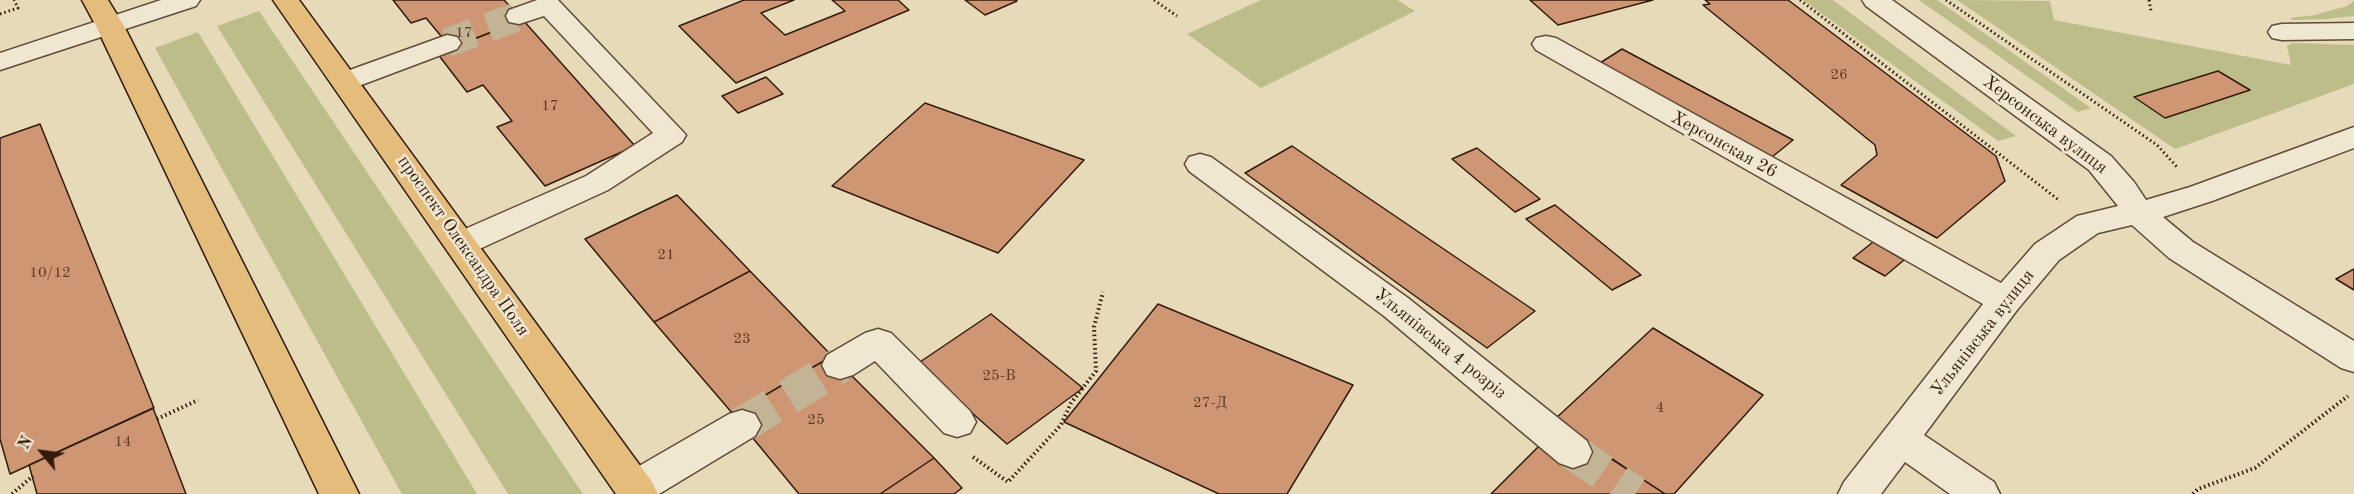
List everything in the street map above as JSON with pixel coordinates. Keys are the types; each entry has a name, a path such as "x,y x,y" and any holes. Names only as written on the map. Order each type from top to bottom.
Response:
{"main road":[{"name":"проспект Олександра Поля","path":"286,0 346,81 636,492"},
{"path":"103,13 339,494"}],"street":[{"path":"0,62 103,13 187,0"},
{"name":"Херсонська вулиця","path":"1875,0 2100,163 2123,189 2138,213 2181,250 2354,358"},
{"path":"461,244 597,183 670,135 548,5 519,16"},
{"path":"2282,32 2354,31"},
{"path":"346,81 447,43"},
{"name":"Херсонская 26","path":"1556,50 2005,301"},
{"name":"Ульянівська вулиця","path":"1858,494 2005,301 2047,252 2088,224 2138,213 2201,194 2354,137"},
{"name":"Ульянівська 4 розріз","path":"1200,164 1396,307 1573,452"},
{"path":"840,365 878,342 957,422"},
{"path":"636,492 742,425"},
{"path":"1900,438 1980,494"}],"path":[{"path":"0,14 18,8 14,0"},
{"path":"1154,0 1177,16"},
{"path":"1800,0 2037,180 2088,224"},
{"path":"1946,0 2157,145 2201,194"},
{"path":"2149,0 2151,11"},
{"path":"957,422 968,453 1008,483 1061,425 1071,403 1096,371 1094,327 1103,292"},
{"path":"2193,494 2198,489 2255,468 2354,392"},
{"path":"158,419 198,400"},
{"path":"12,494 33,476"}],"green space":[{"path":"1261,0 1397,0 1415,11 1261,88 1187,34"},
{"path":"1803,0 1833,0 2016,136 1998,141"},
{"path":"1919,0 1937,0 2091,108 2078,112"},
{"path":"1957,0 2050,1 2054,20 2291,65 2287,46 2292,43 2354,45 2354,84 2175,149"},
{"path":"2354,1 2354,16 2326,19 2293,20 2290,18 2315,15 2347,6"},
{"path":"259,11 583,494 508,494 217,26"},
{"path":"198,32 477,494 402,494 155,48"}],"building":[{"path":"393,0 504,0 523,20 451,48 426,18 411,23"},
{"path":"744,0 794,0 761,13 785,35 845,11 832,0 898,0 909,10 736,83 679,26"},
{"path":"965,0 1016,0 1017,1 985,15"},
{"path":"1530,0 1653,0 1558,25"},
{"path":"1705,0 1788,0 1996,156 2005,181 1937,238 1841,185 1877,155 1875,145 1703,5 1710,4"},
{"path":"523,20 635,146 545,186 497,127 512,121 483,85 467,92 437,53"},
{"path":"1622,49 1793,140 1772,157 1600,63"},
{"path":"2218,71 2250,90 2165,118 2134,97"},
{"path":"766,77 783,94 738,113 722,96"},
{"path":"925,103 1084,160 998,253 832,186"},
{"path":"40,124 154,408 10,474 0,439 0,138"},
{"path":"1292,146 1535,311 1487,348 1245,173"},
{"path":"1477,148 1540,199 1515,212 1452,159"},
{"path":"677,195 750,271 654,322 585,239"},
{"path":"1555,205 1641,275 1612,290 1526,219"},
{"path":"1873,242 1904,260 1885,276 1853,258"},
{"path":"2354,269 2354,290 2336,279"},
{"path":"750,271 832,356 733,414 654,322"},
{"path":"1158,304 1353,385 1287,494 1219,494 1064,422"},
{"path":"991,314 1083,388 1007,444 917,364"},
{"path":"1653,328 1763,395 1674,494 1665,494 1554,420"},
{"path":"832,356 934,458 880,494 799,494 733,414"},
{"path":"153,408 186,494 37,494 29,465"},
{"path":"1584,441 1665,494 1491,494 1543,442"},
{"path":"934,458 962,488 954,494 880,494"}],"tunnel":[{"path":"447,43 519,16"},
{"path":"742,425 840,365"},
{"path":"1573,452 1635,494"}]}
